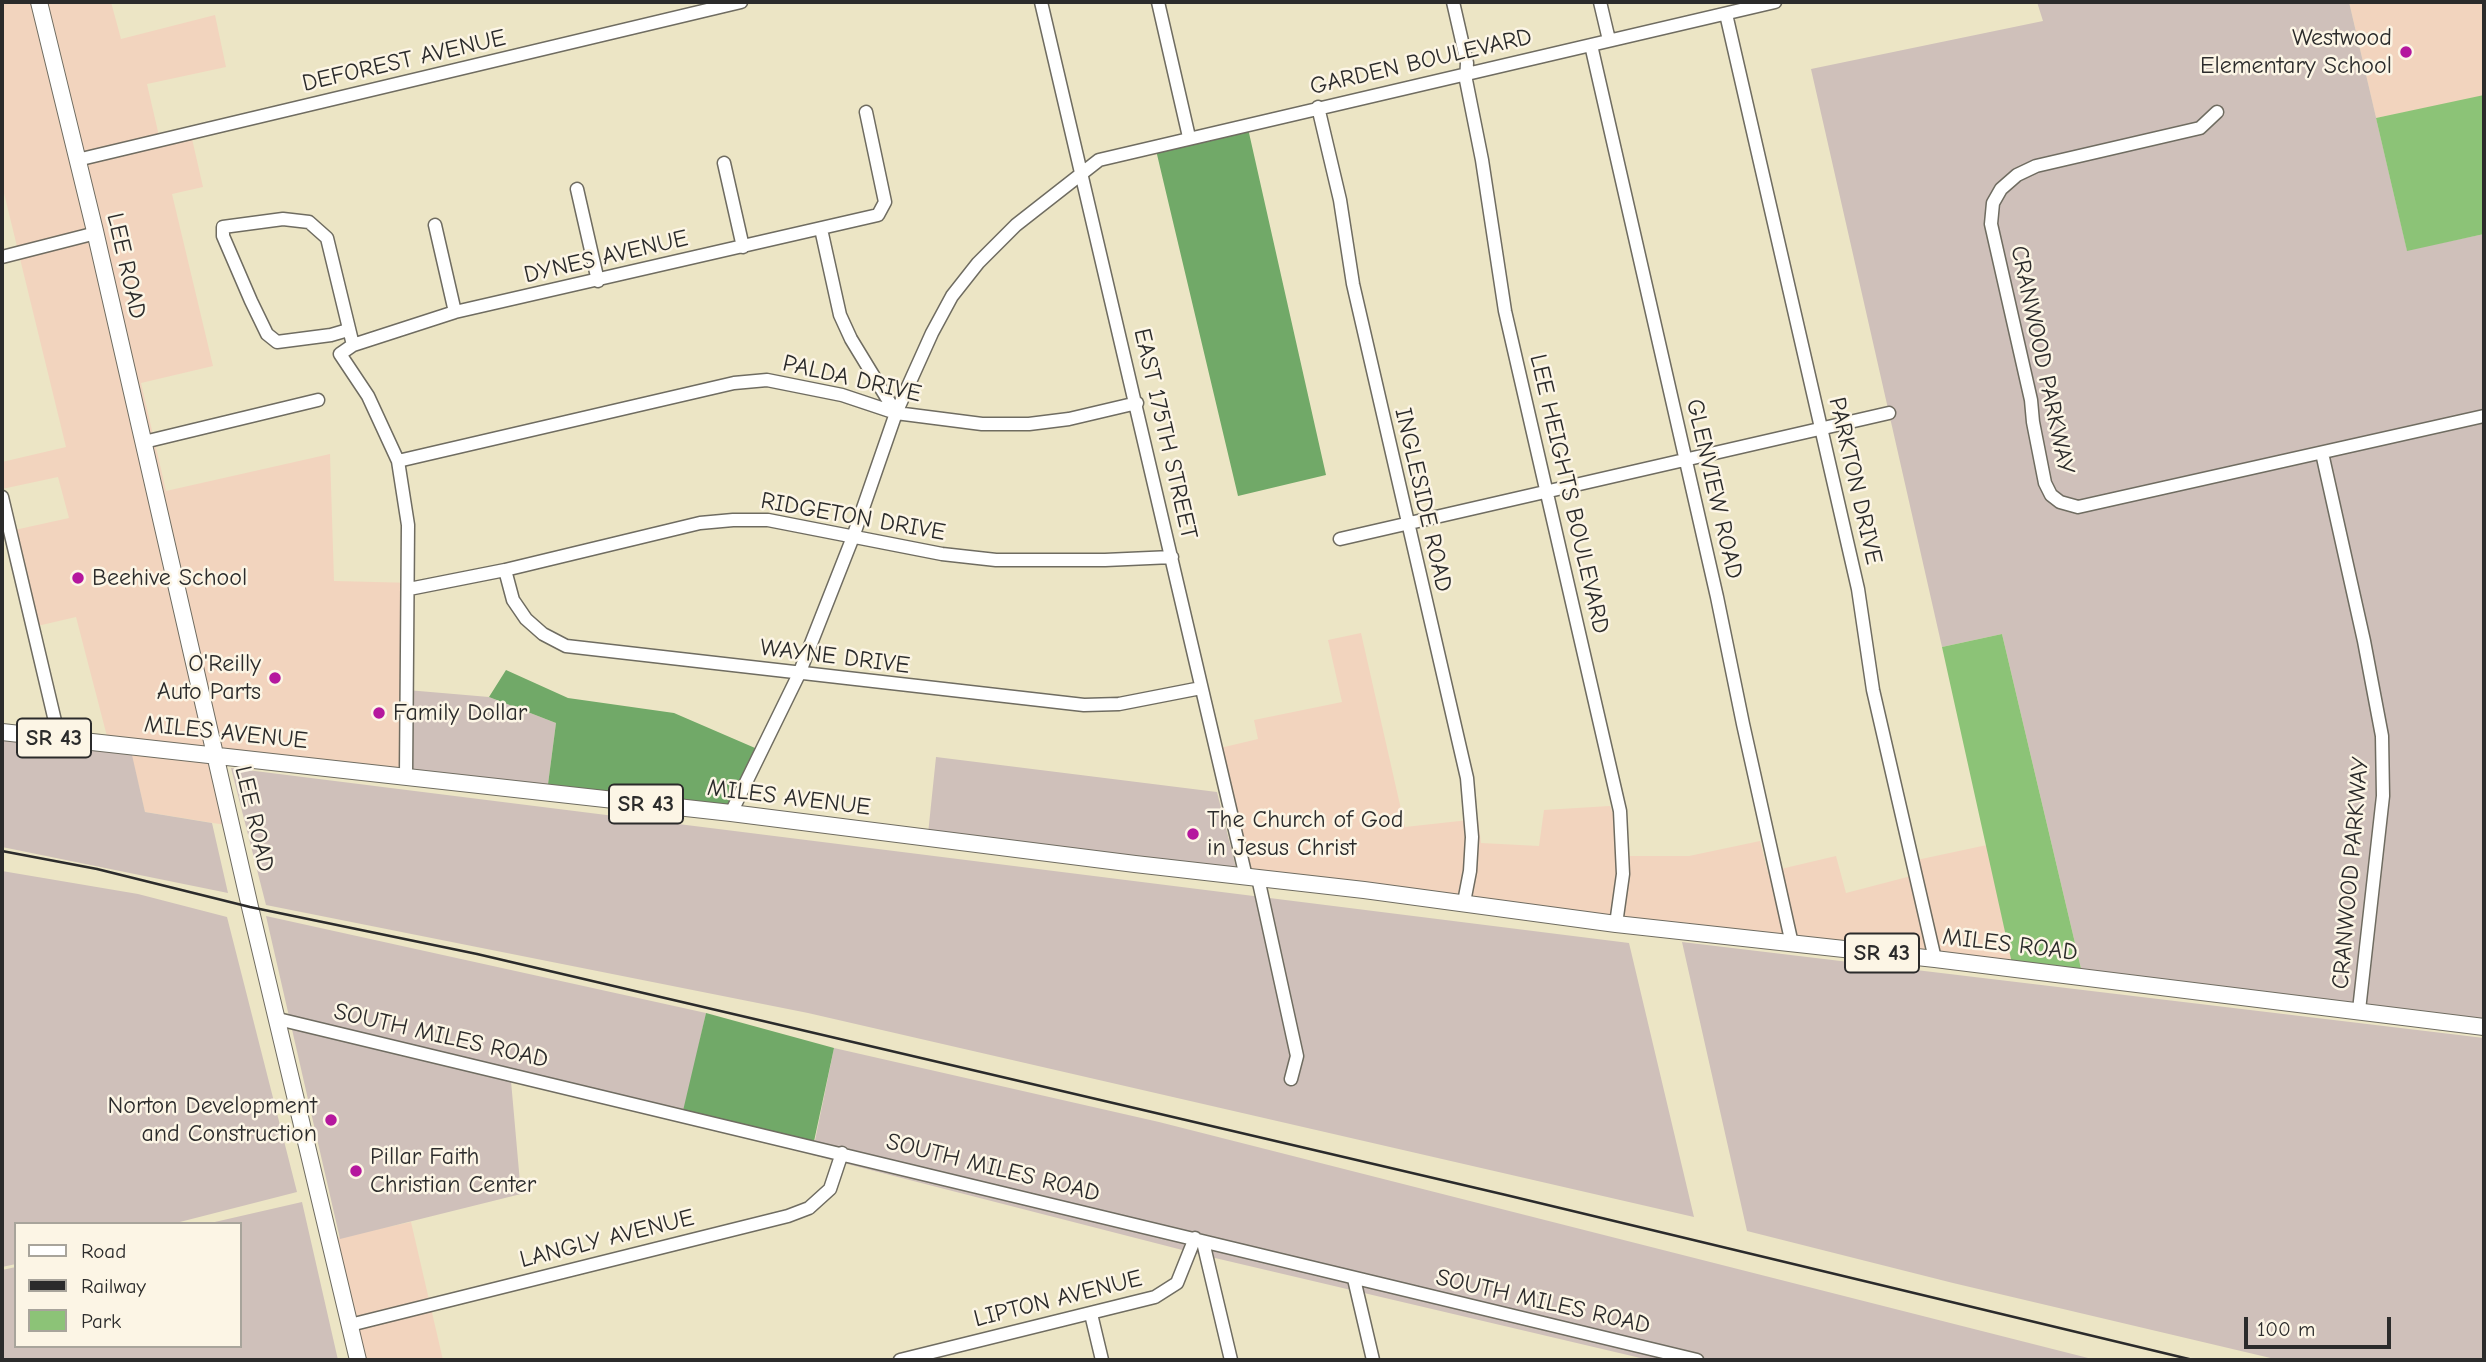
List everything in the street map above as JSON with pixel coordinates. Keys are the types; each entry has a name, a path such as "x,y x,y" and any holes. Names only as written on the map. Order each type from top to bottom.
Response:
{"main road":[{"name":"LEE ROAD","path":"39,2 96,233 358,1360"},
{"name":"MILES AVENUE","path":"2,732 406,775 1404,895"},
{"name":"MILES ROAD","path":"1404,895 1616,924 1935,959 2484,1027"}],"street":[{"name":"DEFOREST AVENUE","path":"77,160 741,2"},
{"name":"EAST 175TH STREET","path":"1041,2 1137,403 1201,688 1286,1005 1297,1056 1291,1079"},
{"path":"1158,2 1189,137"},
{"name":"LEE HEIGHTS BOULEVARD","path":"1453,2 1467,63 1466,80 1482,160 1505,311 1620,811 1623,874 1616,924"},
{"path":"1600,2 1609,40"},
{"name":"GARDEN BOULEVARD","path":"732,814 799,674 853,537 896,413 932,333 958,288 1001,239 1081,174 1099,160 1189,137 1775,2"},
{"name":"PARKTON DRIVE","path":"1726,14 1858,589 1873,690 1935,959"},
{"name":"GLENVIEW ROAD","path":"1591,45 1686,460 1791,944"},
{"name":"INGLESIDE ROAD","path":"1318,107 1340,200 1353,284 1467,778 1472,837 1464,902"},
{"name":"DYNES AVENUE","path":"398,461 368,396 341,354 353,345 455,312 878,215 885,202 866,112"},
{"name":"CRANWOOD PARKWAY","path":"2217,112 2200,128 2036,166 2017,175 2001,189 1993,203 1991,224 2031,400 2045,483 2051,495 2060,502 2078,507 2484,416"},
{"path":"724,163 743,247"},
{"path":"577,189 598,281"},
{"path":"348,330 331,335 276,342 267,334 250,300 223,236 223,228 284,219 309,222 327,238 353,345"},
{"path":"435,225 455,312"},
{"path":"821,229 841,315 851,339 896,413"},
{"path":"2,257 96,233"},
{"name":"PALDA DRIVE","path":"398,461 734,383 766,380 842,395 896,413 982,424 1029,424 1069,419 1137,403"},
{"path":"144,442 318,400"},
{"path":"1340,539 1889,413"},
{"name":"CRANWOOD PARKWAY","path":"2322,453 2382,736 2384,796 2360,1010"},
{"path":"398,461 408,525 406,775"},
{"path":"2,497 59,738"},
{"name":"RIDGETON DRIVE","path":"409,589 505,570 699,523 733,520 768,520 942,554 996,560 1172,557"},
{"name":"WAYNE DRIVE","path":"505,570 513,600 526,619 543,634 566,646 1084,705 1119,704 1201,688"},
{"name":"SOUTH MILES ROAD","path":"278,1019 1696,1360"},
{"name":"LANGLY AVENUE","path":"350,1325 788,1216 809,1208 830,1189 842,1153"},
{"path":"1199,1240 1231,1360"},
{"name":"LIPTON AVENUE","path":"900,1360 1155,1297 1177,1283 1199,1240"},
{"path":"1354,1279 1373,1360"},
{"path":"1091,1314 1102,1360"}],"shaded area":[{"path":"2,2 111,2 121,39 215,15 226,67 147,84 159,136 190,130 203,187 172,194 213,366 141,383 166,491 330,454 334,581 415,583 412,776 216,755 232,826 145,812 129,746 109,744 76,617 33,627 10,531 69,518 58,477 2,489 2,462 66,447 2,185"},
{"path":"2037,2 2349,2 2407,250 2484,234 2484,1027 2083,977 2002,634 1942,647 1811,69 2043,21"},
{"path":"2349,2 2484,2 2484,96 2376,118"},
{"path":"1361,633 1405,827 1478,819 1481,843 1539,846 1544,810 1610,806 1629,856 1689,856 1760,841 1768,872 1836,856 1846,893 1915,875 1912,861 1987,845 2013,968 1246,877 1216,749 1258,739 1254,720 1342,702 1328,640"},
{"path":"407,690 489,697 556,723 547,792 406,775"},
{"path":"2,739 132,755 145,812 212,823 228,893 2,847"},
{"path":"936,757 1217,792 1236,868 928,834"},
{"path":"231,768 1629,943 1694,1217 808,1013 266,905"},
{"path":"2,871 138,894 227,917 297,1192 180,1222 14,1222 14,1264 2,1267"},
{"path":"266,916 706,1013 682,1122 511,1081 521,1194 340,1239"},
{"path":"1682,942 2484,1038 2484,1360 2279,1360 1747,1231"},
{"path":"834,1048 1159,1122 2096,1360 1649,1360 1198,1254 812,1155"},
{"path":"302,1202 338,1360 2,1360 2,1270 14,1267 14,1348 242,1348 242,1222 215,1222"},
{"path":"411,1222 443,1360 358,1360 330,1239"}],"green space":[{"path":"2484,95 2484,234 2407,251 2376,118"},
{"path":"1247,124 1326,475 1238,496 1155,146"},
{"path":"2002,634 2083,977 2013,968 1942,647"},
{"path":"506,670 568,698 674,713 762,751 731,813 547,792 556,723 489,697"},
{"path":"706,1013 834,1048 813,1146 682,1115"}],"railway":[{"path":"2,851 97,869 250,907 477,954 1506,1195 2193,1360"}],"place":[{"name":"Westwood Elementary School","path":"2406,52"},
{"name":"Beehive School","path":"78,578"},
{"name":"O'Reilly Auto Parts","path":"275,678"},
{"name":"Family Dollar","path":"379,713"},
{"name":"The Church of God in Jesus Christ","path":"1193,834"},
{"name":"Norton Development and Construction","path":"331,1120"},
{"name":"Pillar Faith Christian Center","path":"356,1171"}]}
